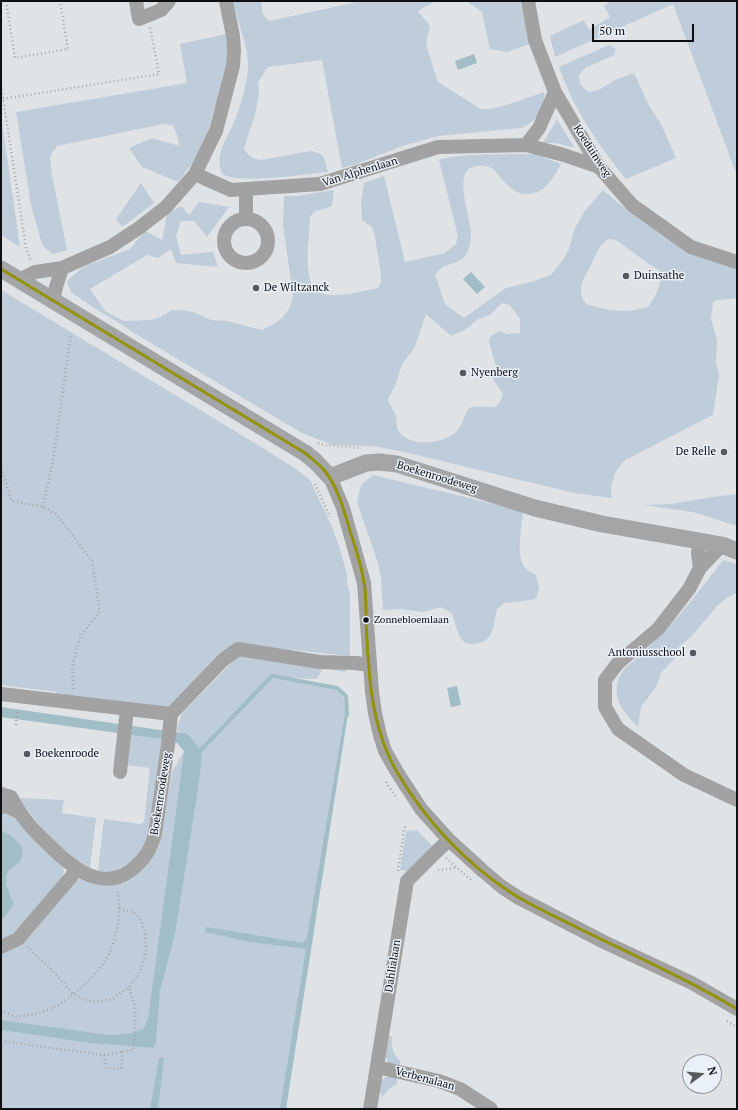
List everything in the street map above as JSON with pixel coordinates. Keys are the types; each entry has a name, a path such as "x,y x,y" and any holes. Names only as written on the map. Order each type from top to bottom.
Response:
{"main road":[{"path":"1,269 305,453 330,477"},
{"name":"Boekenroodeweg","path":"330,477 366,464 379,462 397,464 535,508 602,524 700,541 729,548"}],"street":[{"path":"136,1 139,19 161,10 169,1"},
{"path":"19,280 35,272 62,268 110,247 139,228 166,207 195,174 216,131 233,66 233,36 226,1"},
{"name":"Koeduinweg","path":"528,1 535,40 555,92 599,167 632,206 691,247 737,262"},
{"path":"526,145 538,128 555,92"},
{"name":"Van Alphenlaan","path":"195,174 231,190 320,184 438,147 526,145 564,155 599,167"},
{"path":"246,189 246,218"},
{"path":"53,301 62,268"},
{"path":"330,477 343,508 364,583 375,713 385,751 397,772 422,808 449,840 502,887 519,898 604,942 692,983 737,1009"},
{"path":"700,541 698,553 700,568"},
{"path":"729,548 700,568 689,589 658,629 618,663 606,680 605,707 618,729 684,775 737,800"},
{"path":"1,694 72,703 171,721 223,660 238,649 320,662 370,665"},
{"path":"120,772 127,714"},
{"name":"Boekenroodeweg","path":"114,878 125,875 136,867 145,859 152,847 171,721"},
{"path":"1,794 11,797 19,812 28,824 67,863 76,869 100,878 114,878"},
{"path":"1,807 6,806 19,812"},
{"path":"407,881 449,840"},
{"path":"1,947 18,939 71,877 76,869"},
{"name":"Dahlialaan","path":"370,1109 407,881"},
{"name":"Verbenalaan","path":"377,1067 439,1081 460,1089 491,1109"}],"path":[{"path":"6,1 15,58 68,49 60,1"},
{"path":"3,98 159,74 148,15"},
{"path":"1,85 26,248"},
{"path":"42,507 53,461 71,333"},
{"path":"324,446 363,448"},
{"path":"1,468 12,501 42,507 56,514 92,561 100,611 80,637 72,667 74,699 72,703"},
{"path":"311,478 319,491 332,522"},
{"path":"16,725 18,703"},
{"path":"406,824 398,875 407,881"},
{"path":"1,1010 15,1016 33,1015 48,1010 73,994 99,970 112,948 119,917 114,878"},
{"path":"18,939 53,971 73,994 85,1000 96,1002 112,999 129,987 141,969 146,951 145,933 141,920 134,912 119,909"},
{"path":"1,1040 104,1055 133,1050 135,1007 129,987"},
{"path":"104,1055 107,1068 121,1069 123,1052"}],"shaded area":[{"path":"233,1 262,1 262,12 269,21 353,3 356,1 435,1 418,11 430,26 426,45 438,82 481,109 503,106 544,92 544,104 536,118 521,128 438,136 402,146 357,164 342,168 322,60 268,67 258,82 259,92 255,115 244,148 250,156 260,160 311,151 316,152 324,157 328,172 258,179 244,179 222,174 220,167 220,154 233,125 243,96 248,68 248,58 244,39"},
{"path":"466,1 520,1 530,44 507,52 490,49 482,12"},
{"path":"610,1 737,1 737,176 673,4 555,57 550,36 584,20 589,30 610,17 604,6"},
{"path":"226,34 227,65 220,94 212,115 207,138 198,156 178,182 142,167 129,148 152,138 179,146 178,138 173,125 163,124 57,146 50,157 52,175 67,250 53,254 45,248 42,244 31,205 16,112 187,83 180,44"},
{"path":"609,45 616,49 614,55 585,68 579,75 580,84 588,92 599,90 615,80 634,73 649,106 661,124 676,158 626,179 606,153 579,112 559,67"},
{"path":"474,54 477,63 458,70 455,61"},
{"path":"1,116 20,247 1,235"},
{"path":"557,119 575,148 556,143 543,143"},
{"path":"535,154 561,164 548,185 533,194 523,194 515,191 504,182 494,170 488,167 475,166 466,172 463,188 471,232 469,248 465,257 445,266 435,275 445,304 464,318 506,288 551,275 569,249 574,230 584,212 603,190 655,230 737,266 737,297 734,299 716,300 713,303 711,319 717,340 716,363 719,375 713,415 625,460 618,468 612,482 612,498 574,493 400,451 373,446 333,445 302,433 139,336 82,300 71,292 67,281 83,267 130,249 145,231 162,240 167,214 181,206 189,215 199,202 229,207 207,237 194,221 181,221 176,236 181,255 213,252 218,267 176,263 171,249 158,258 147,255 90,289 105,311 124,321 151,320 172,310 182,310 193,312 211,320 227,321 262,330 274,324 283,317 292,302 293,295 283,225 284,196 297,196 334,190 332,206 314,212 310,217 308,270 310,280 314,288 320,293 326,295 341,295 378,288 381,282 375,237 372,227 362,220 361,202 364,183 384,176 405,262 445,253 456,244 458,236 439,160 468,155","holes":["609,239 616,240 659,270 660,280 658,290 648,307 630,311 612,310 587,304 583,300 581,292 583,281 598,250 602,244","502,303 510,305 520,319 520,333 506,334 500,331 491,336 489,342 496,366 492,378 503,394 496,407 469,408 458,430 445,439 418,442 403,436 398,430 396,417 388,400 396,383 402,364 414,349 426,314 451,336 465,330 478,319 490,315"]},
{"path":"141,183 154,203 122,227 116,219"},
{"path":"471,272 485,287 477,294 463,279"},
{"path":"1,290 253,442 296,469 310,480 331,525 347,574 347,584 350,593 350,656 235,644 175,704 162,709 55,696 56,692 1,685"},
{"path":"373,475 523,511 520,552 523,564 529,571 536,575 539,589 536,598 532,600 504,603 497,609 492,632 489,637 480,643 473,644 462,640 452,613 441,607 423,612 401,609 383,610 381,578 378,563 357,502 361,485"},
{"path":"737,494 737,526 693,512 643,505 671,504"},
{"path":"723,560 737,564 737,593 728,597 718,605 691,637 676,650 675,658 661,673 656,687 641,707 638,727 619,703 617,697 617,685 620,676 625,669 673,623"},
{"path":"241,653 348,660 345,672 323,668 317,679 263,677 335,689 343,696 345,705 345,713 282,1109 1,1109 1,1030 89,1043 153,1048 156,1044 160,991 175,935 202,757 200,749 188,734 180,734 177,729 182,713"},
{"path":"457,686 461,705 451,707 447,688"},
{"path":"1,707 188,734 200,749 202,757 199,782 175,935 160,991 156,1044 153,1048 89,1043 1,1030 1,1020 110,1035 133,1033 144,1028 148,1018 184,751 177,743 162,739 1,717"},
{"path":"345,713 348,714 286,1109 280,1109 306,949 250,942 205,932 206,927 303,943 307,938"},
{"path":"129,734 162,739 156,812 141,857 112,872 98,871 104,819 140,824 144,822 150,768 127,765"},
{"path":"184,751 148,1018 144,1028 133,1033 110,1035 1,1020 1,951 74,880 84,878 121,883 142,871 159,847 172,772"},
{"path":"18,798 64,800 62,813 96,818 90,868 58,849"},
{"path":"10,811 61,863 64,871 62,881 21,927 1,944 1,921 8,913 13,899 9,892 6,878 8,870 19,863 20,844 14,838 1,831 1,813"},
{"path":"417,830 433,847 407,871 400,870 406,831"},
{"path":"1,831 15,839 23,851 20,861 9,869 7,874 6,883 14,904 1,921"},
{"path":"386,1034 392,1037 393,1050 400,1061 400,1068 390,1065 387,1061 385,1050"},
{"path":"159,1058 164,1058 158,1109 150,1109"},
{"path":"386,1077 397,1077 397,1083 388,1090 382,1098 381,1093 377,1092 379,1082"}],"waterway":[{"path":"200,751 272,676 337,688 346,696 347,715"}],"transit line":[{"path":"1,269 305,453 323,468 334,485 340,500 363,575 366,597 367,637 372,697 381,736 397,772 420,807 463,855 513,894 546,912 679,977 737,1009"}],"place":[{"name":"Duinsathe","path":"626,276"},
{"name":"De Wiltzanck","path":"256,288"},
{"name":"Nyenberg","path":"463,373"},
{"name":"De Relle","path":"724,452"},
{"name":"Zonnebloemlaan","path":"366,620"},
{"name":"Antoniusschool","path":"693,653"},
{"name":"Boekenroode","path":"27,754"}]}
